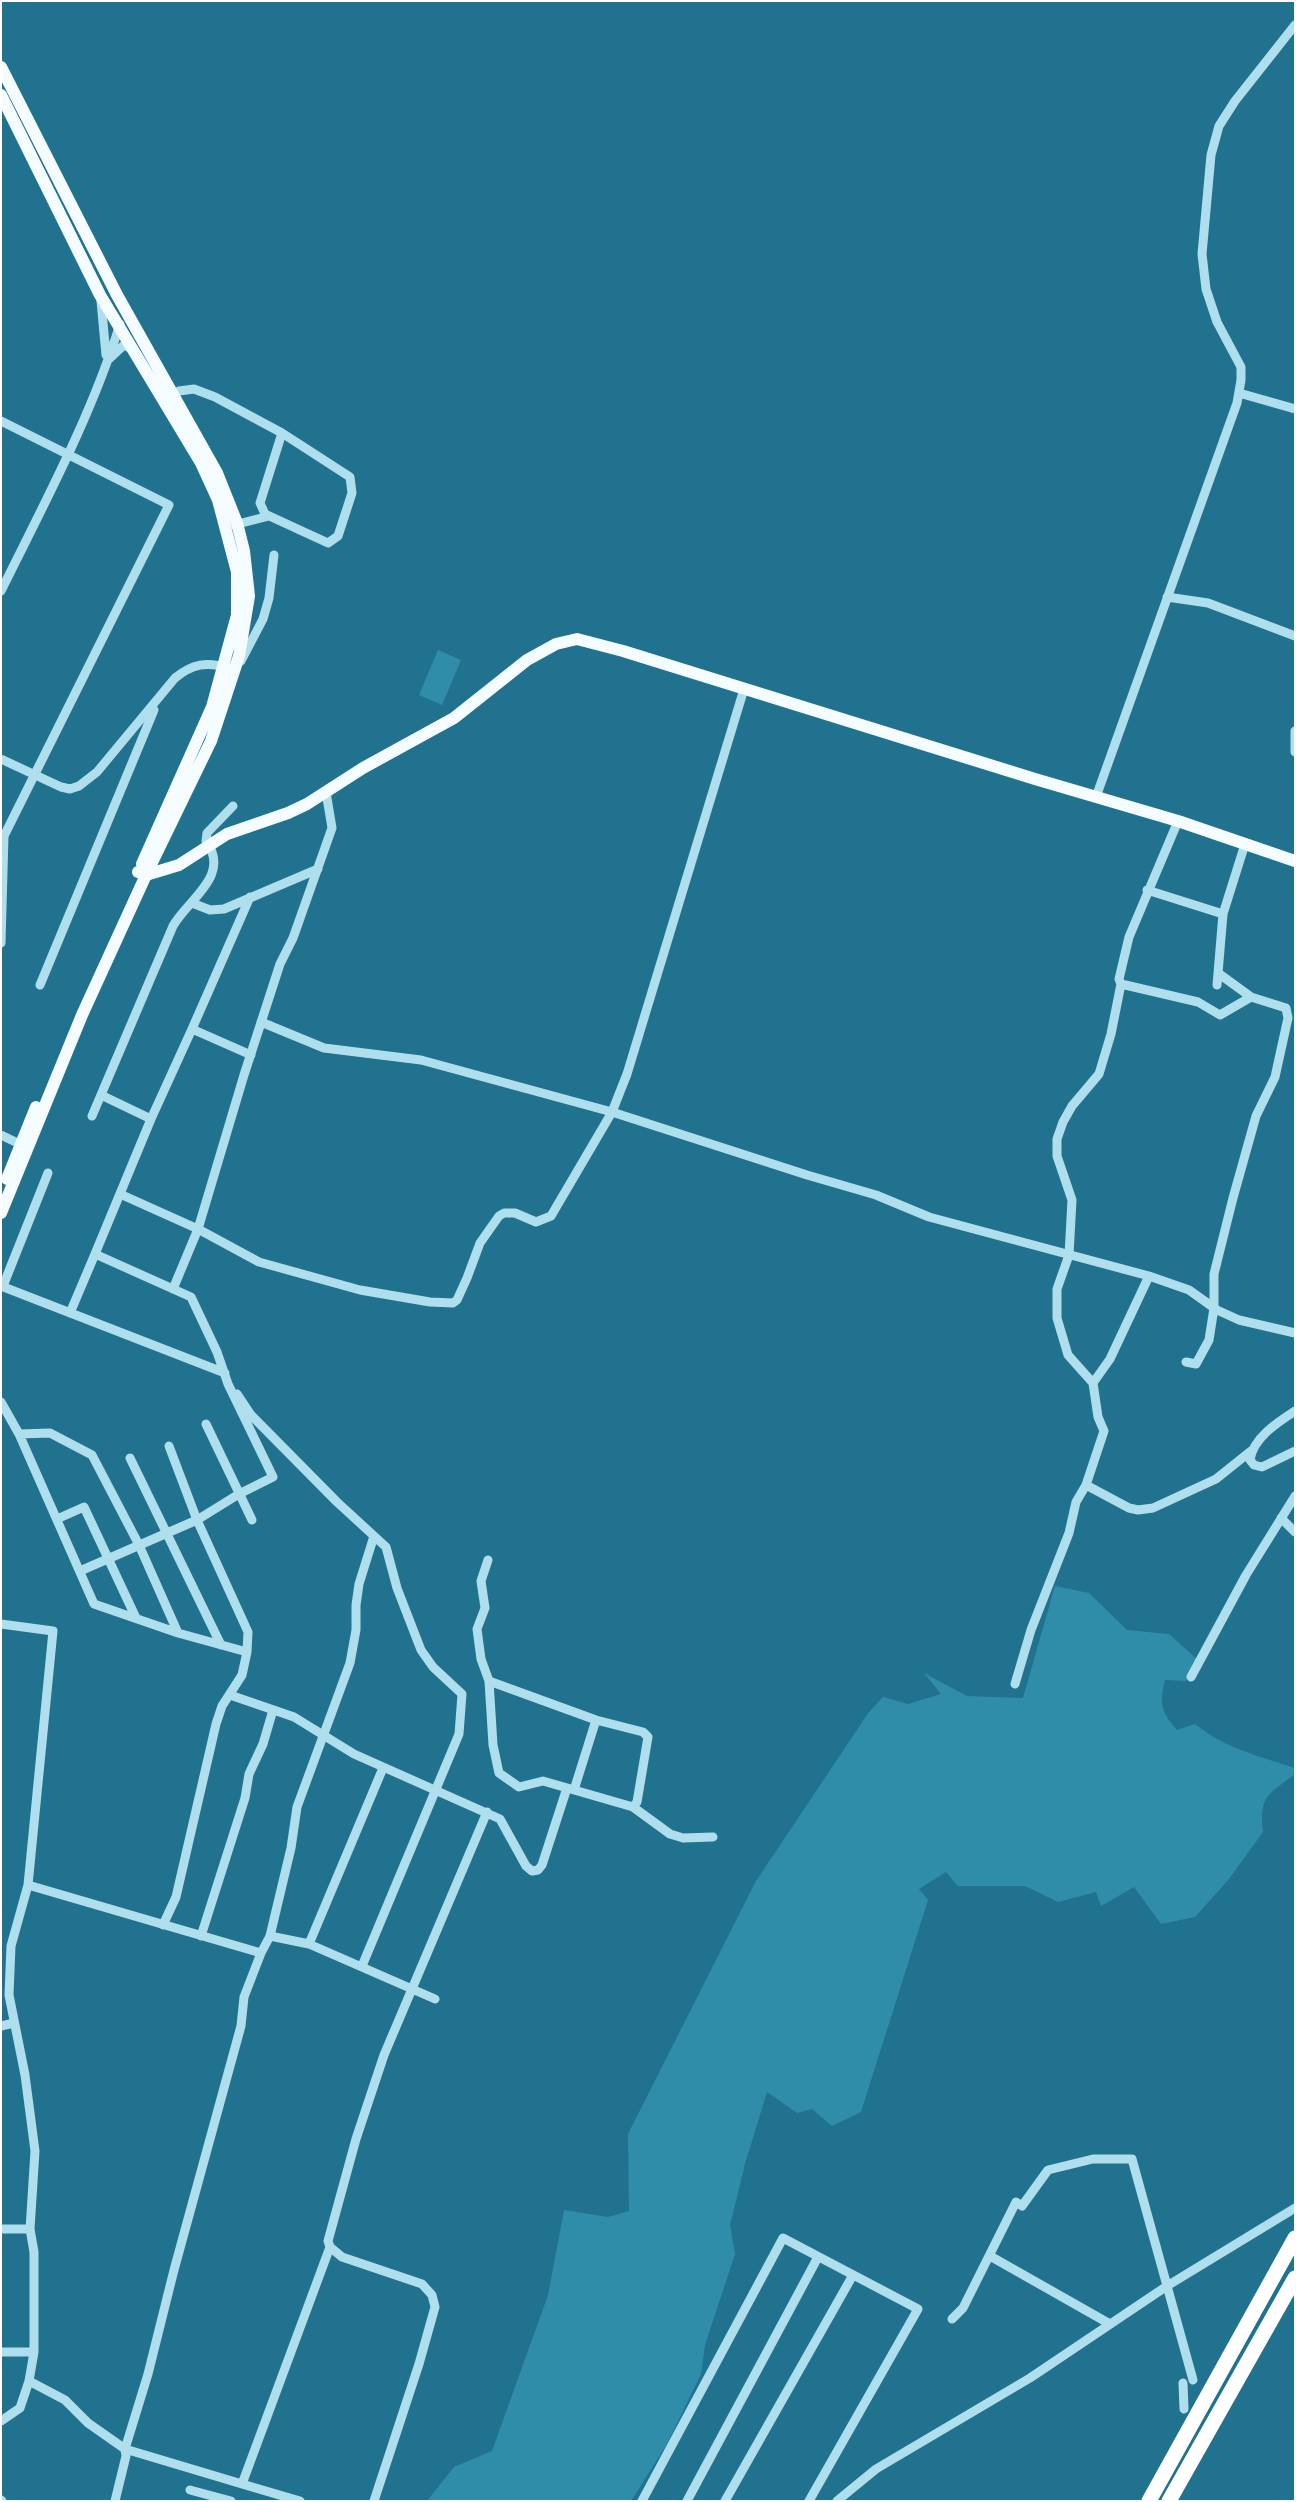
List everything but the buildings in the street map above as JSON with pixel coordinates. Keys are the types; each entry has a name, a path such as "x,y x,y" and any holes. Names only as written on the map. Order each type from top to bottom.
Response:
{"highway":[{"path":"1149,2501 1295,2238"},
{"path":"1170,2501 1295,2278"}],"main road":[{"path":"1,68 53,173 136,324 153,361 217,473 232,526 238,598 230,668 211,741 142,873 82,1015 24,1146 1,1192"},
{"path":"1,95 100,295 192,445 232,526"},
{"path":"142,873 179,865 227,834 288,813 326,792 363,768 454,718 527,660 556,644 577,639 623,651 1178,821 1295,860"},
{"path":"1,1213 24,1146"}],"street":[{"path":"1096,796 1238,393 1241,367 1217,322 1206,289 1202,254 1211,155 1219,126 1235,101 1295,26"},
{"path":"100,295 106,352 105,365"},
{"path":"1,591 68,455 121,330 125,307"},
{"path":"121,330 129,324 136,324"},
{"path":"105,365 120,346 124,345 132,349"},
{"path":"174,395 179,391 194,389 215,397 282,433 350,478 353,489 338,536 330,542 269,516 262,511 260,504 282,433"},
{"path":"1238,393 1295,409"},
{"path":"1,421 168,505 4,836 1,943"},
{"path":"232,526 269,516"},
{"path":"1,758 62,787 70,788 88,781 159,700 175,678 185,669 206,663 230,668 263,619 269,598 274,555"},
{"path":"1167,597 1208,603 1295,636"},
{"path":"120,1194 198,1229 259,1262 360,1290 453,1304 457,1300 467,1278 480,1243 499,1216 504,1213 515,1213 536,1222 551,1216 612,1112 627,1074 744,689"},
{"path":"40,985 159,700"},
{"path":"1295,731 1295,752"},
{"path":"173,1289 198,1229 250,1055 280,964 293,938 332,828 326,792"},
{"path":"92,1116 173,926 179,916 206,887 214,866 210,846 206,841 207,833 233,806"},
{"path":"1016,1684 1031,1630 1069,1533 1076,1502 1086,1485 1104,1431 1098,1417 1093,1383 1068,1355 1057,1318 1057,1289 1069,1255 1072,1200 1057,1156 1057,1138 1072,1106 1099,1074 1111,1034 1121,984 1119,979 1129,938 1147,890 1178,821"},
{"path":"1217,985 1223,914 1245,844"},
{"path":"192,904 210,910 224,909 318,869"},
{"path":"1147,890 1223,914"},
{"path":"70,1313 151,1119 250,897"},
{"path":"1186,1362 1196,1364 1209,1340 1214,1308 1214,1274 1256,1116 1275,1077 1290,1010 1251,997 1218,974"},
{"path":"1121,984 1198,1002 1220,1015 1251,997"},
{"path":"261,1022 324,1048 421,1060 612,1112 807,1175 876,1195 929,1217 1149,1276 1189,1290 1214,1308 1239,1320 1295,1333"},
{"path":"192,1029 250,1055"},
{"path":"101,1095 151,1119"},
{"path":"1,1135 24,1146"},
{"path":"48,1173 2,1286 224,1373"},
{"path":"80,1572 197,1520 239,1494 273,1477 228,1384 217,1352 191,1297 95,1254"},
{"path":"1093,1383 1110,1359 1149,1276"},
{"path":"228,1384 251,1415 386,1547 398,1588 422,1650 433,1667 462,1694 459,1734 362,1966"},
{"path":"1,1402 19,1434 94,1604 178,1633 247,1652"},
{"path":"1086,1485 1129,1508 1138,1510 1153,1508 1216,1479 1251,1451 1279,1421 1295,1411"},
{"path":"206,1424 252,1520"},
{"path":"19,1434 50,1433 92,1455 139,1545 178,1633"},
{"path":"163,1925 176,1897 216,1724 222,1706 242,1675 247,1652 248,1632 197,1520 169,1446"},
{"path":"1251,1451 1250,1460 1254,1465 1262,1467 1295,1452"},
{"path":"130,1458 221,1645"},
{"path":"1191,1676 1246,1575 1295,1496"},
{"path":"57,1519 84,1507 136,1618"},
{"path":"1281,1518 1295,1532"},
{"path":"115,2501 126,2456 125,2449 148,2374 174,2270 241,2026 244,1997 261,1953 270,1936 290,1848 297,1807 322,1735 350,1664 356,1630 356,1605 359,1584 374,1536"},
{"path":"488,1560 481,1581 485,1608 477,1630 481,1658 488,1680 492,1745 499,1773 519,1787 543,1781 634,1807 670,1834 682,1838 713,1837"},
{"path":"1,1624 53,1631 28,1885 11,1946 9,1995 25,2075 35,2151 30,2229 34,2252 34,2352 29,2381 20,2408 1,2421"},
{"path":"488,1680 596,1720 643,1732 648,1737 637,1802 634,1807"},
{"path":"230,1695 294,1717 322,1735 383,1768 500,1819 526,1866 532,1871 538,1870 542,1865 596,1720"},
{"path":"201,1936 245,1798 249,1774 263,1744 273,1710"},
{"path":"308,1944 383,1768"},
{"path":"374,2501 419,2364 435,2306 432,2295 422,2284 342,2257 330,2247 328,2241 356,2139 384,2055 414,1989 487,1812"},
{"path":"28,1885 261,1953"},
{"path":"270,1936 308,1944 435,1999"},
{"path":"1,2026 14,2023"},
{"path":"952,2319 963,2308 1016,2202 1022,2206 1048,2170 1093,2159 1132,2159 1193,2380"},
{"path":"837,2501 876,2470 1030,2378 1167,2286 1295,2208"},
{"path":"1,2229 30,2229"},
{"path":"642,2501 783,2238 918,2308 809,2501"},
{"path":"242,2484 330,2247"},
{"path":"990,2256 1110,2324"},
{"path":"686,2501 818,2257"},
{"path":"725,2501 853,2275"},
{"path":"1,2352 34,2352"},
{"path":"29,2381 65,2400 88,2423 125,2449 300,2501"},
{"path":"1183,2383 1184,2409"},
{"path":"190,2490 230,2501"}],"shaded area":[{"path":"438,650 461,660 442,705 419,695"},
{"path":"1055,1586 1089,1593 1127,1630 1169,1634 1197,1659 1186,1681 1165,1680 1162,1695 1163,1707 1177,1730 1195,1724 1230,1745 1295,1768 1295,1774 1272,1792 1264,1803 1263,1832 1229,1879 1195,1917 1161,1924 1134,1887 1101,1906 1096,1892 1058,1902 1025,1886 958,1886 946,1872 919,1889 928,1900 861,2112 832,2126 812,2109 797,2113 767,2092 745,2164 730,2225 735,2254 705,2345 701,2374 667,2444 631,2501 427,2501 454,2467 492,2451 548,2295 564,2210 608,2217 629,2211 628,2134 756,1881 869,1712 883,1697 908,1704 941,1694 924,1673 967,1696 1023,1698"}]}
